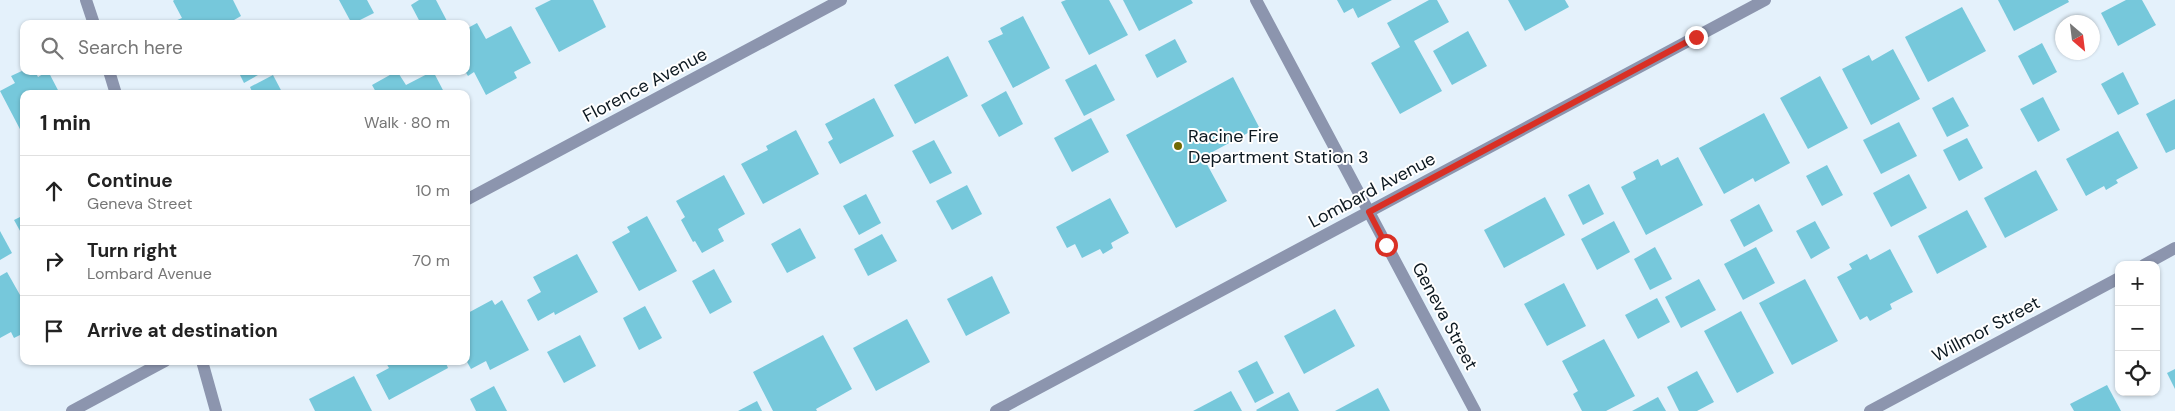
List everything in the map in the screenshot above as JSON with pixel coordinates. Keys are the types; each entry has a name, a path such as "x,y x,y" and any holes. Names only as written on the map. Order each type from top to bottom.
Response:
{"street":[{"path":"86,0 93,20"},
{"name":"Florence Avenue","path":"470,198 840,0"},
{"name":"Geneva Street","path":"1256,0 1475,411"},
{"name":"Lombard Avenue","path":"996,411 1765,0"},
{"path":"110,75 115,90"},
{"path":"2151,261 2175,248"},
{"name":"Willmor Street","path":"1870,411 2115,280"},
{"path":"72,411 158,365"},
{"path":"203,365 216,411"}],"building":[{"path":"233,0 241,16 234,20 177,20 182,18 173,1"},
{"path":"339,0 367,0 374,13 360,20 350,20"},
{"path":"419,0 436,0 446,20 419,20 411,5"},
{"path":"551,0 593,0 606,27 559,52 535,8"},
{"path":"1066,0 1109,0 1128,35 1089,55 1061,2"},
{"path":"1123,0 1191,0 1193,3 1139,31"},
{"path":"1337,0 1392,0 1358,18 1353,8 1344,13"},
{"path":"1429,0 1437,0 1449,22 1414,41 1442,91 1400,114 1371,63 1400,47 1387,23"},
{"path":"1508,0 1565,0 1569,7 1525,31"},
{"path":"1998,0 2068,0 2069,2 2014,31"},
{"path":"2126,0 2142,0 2156,25 2118,46 2101,13"},
{"path":"1962,7 1986,51 1928,82 1905,37"},
{"path":"1023,16 1050,68 1013,88 988,41 1003,34 1000,28"},
{"path":"477,23 486,39 511,26 531,63 514,72 517,78 486,95 474,72 470,75 470,27"},
{"path":"1468,31 1487,66 1452,85 1433,51"},
{"path":"1175,39 1187,62 1157,78 1145,55"},
{"path":"2042,43 2057,72 2033,85 2018,56"},
{"path":"1893,49 1920,99 1871,125 1842,69 1869,55 1872,61"},
{"path":"948,56 968,96 915,124 894,85"},
{"path":"1096,64 1115,100 1084,116 1065,80"},
{"path":"20,72 20,75 37,75 38,77 50,75 58,90 20,90 20,129 0,91 15,83 11,76"},
{"path":"2123,72 2139,104 2118,115 2101,84"},
{"path":"240,75 258,75 244,83"},
{"path":"273,75 281,90 251,90 250,87"},
{"path":"390,75 400,75 406,85 425,75 435,75 443,90 375,90 372,85"},
{"path":"1820,76 1848,128 1808,149 1780,98"},
{"name":"Racine Fire Department Station 3","path":"1233,77 1259,127 1203,157 1227,201 1176,228 1126,135"},
{"path":"1006,91 1023,124 999,137 981,105"},
{"path":"1953,97 1969,126 1947,137 1932,108"},
{"path":"2043,97 2060,130 2038,142 2020,109"},
{"path":"874,98 894,136 840,164 828,142 833,139 825,124"},
{"path":"2175,99 2175,149 2166,153 2146,114"},
{"path":"1764,113 1790,163 1755,182 1753,178 1724,194 1699,148"},
{"path":"1091,118 1109,152 1072,172 1054,138"},
{"path":"1899,122 1917,156 1881,174 1863,140"},
{"path":"796,130 819,174 763,204 741,164 768,150 766,146"},
{"path":"2118,131 2138,168 2116,180 2118,183 2106,190 2104,186 2086,196 2066,159"},
{"path":"1967,138 1983,168 1959,181 1943,150"},
{"path":"934,140 952,173 930,184 912,151"},
{"path":"1678,157 1703,205 1646,235 1621,187 1636,179 1633,172 1658,159 1661,166"},
{"path":"1827,165 1843,195 1822,206 1806,176"},
{"path":"2036,170 2058,210 2005,238 1984,198"},
{"path":"1909,174 1927,208 1891,227 1873,193"},
{"path":"724,175 745,214 718,229 724,241 702,253 695,241 693,242 681,220 685,217 676,201"},
{"path":"1589,184 1604,214 1583,225 1568,195"},
{"path":"967,185 982,214 952,230 936,201"},
{"path":"866,194 881,223 859,235 843,206"},
{"path":"1545,197 1565,235 1504,268 1484,230"},
{"path":"1110,198 1129,233 1111,243 1113,248 1103,254 1100,249 1082,258 1075,244 1067,248 1056,227"},
{"path":"1759,204 1773,231 1744,247 1730,220"},
{"path":"1967,210 1987,247 1937,274 1918,236"},
{"path":"647,216 677,271 639,291 612,242 630,232 627,227"},
{"path":"20,217 20,231 14,220"},
{"path":"1614,221 1630,252 1597,270 1581,239"},
{"path":"1815,221 1830,248 1811,259 1796,231"},
{"path":"800,228 816,258 787,273 771,244"},
{"path":"0,231 12,253 0,260"},
{"path":"882,234 897,261 868,276 854,249"},
{"path":"1655,247 1672,279 1650,290 1634,259"},
{"path":"1756,247 1775,283 1743,300 1724,264"},
{"path":"1890,249 1913,292 1890,304 1892,309 1870,321 1867,316 1860,320 1837,277 1852,269 1849,264 1867,254 1870,260"},
{"path":"577,254 598,292 555,315 554,312 538,321 527,300 541,292 533,277"},
{"path":"714,269 732,302 710,314 692,281"},
{"path":"7,272 20,295 20,335 14,338 11,332 0,338 0,276"},
{"path":"992,276 1010,313 966,336 947,299"},
{"path":"1699,279 1716,310 1681,328 1665,297"},
{"path":"1805,279 1838,341 1792,365 1759,303"},
{"path":"1564,283 1586,326 1547,346 1524,304"},
{"path":"1657,298 1670,322 1638,339 1625,315"},
{"path":"492,300 495,305 502,300 529,350 490,370 486,361 471,369 469,365 470,312"},
{"path":"645,306 662,338 639,350 623,318"},
{"path":"1335,309 1355,346 1304,374 1284,336"},
{"path":"1741,311 1774,373 1737,393 1704,331"},
{"path":"907,319 930,362 876,391 853,348"},
{"path":"580,335 596,366 564,383 547,352"},
{"path":"823,335 852,389 816,409 817,411 773,411 753,372"},
{"path":"1604,339 1635,396 1606,411 1582,411 1573,394 1578,391 1562,361"},
{"path":"1257,361 1274,393 1255,403 1238,371"},
{"path":"387,365 447,365 448,368 389,400 376,375 389,368"},
{"path":"2175,369 2175,389 2167,373"},
{"path":"1697,371 1714,402 1697,411 1679,411 1667,387"},
{"path":"354,376 372,411 315,411 309,399"},
{"path":"2107,385 2121,411 2074,411 2070,404"},
{"path":"494,386 507,411 476,411 470,399"},
{"path":"1378,388 1390,411 1335,411"},
{"path":"1231,391 1242,411 1193,411"},
{"path":"1289,392 1299,411 1256,410"},
{"path":"1658,397 1666,411 1632,411"},
{"path":"757,401 762,411 738,411"}],"place":[{"name":"Racine Fire Department Station 3","path":"1178,146"}],"route":[{"path":"1386,245 1369,212 1696,37"}]}
